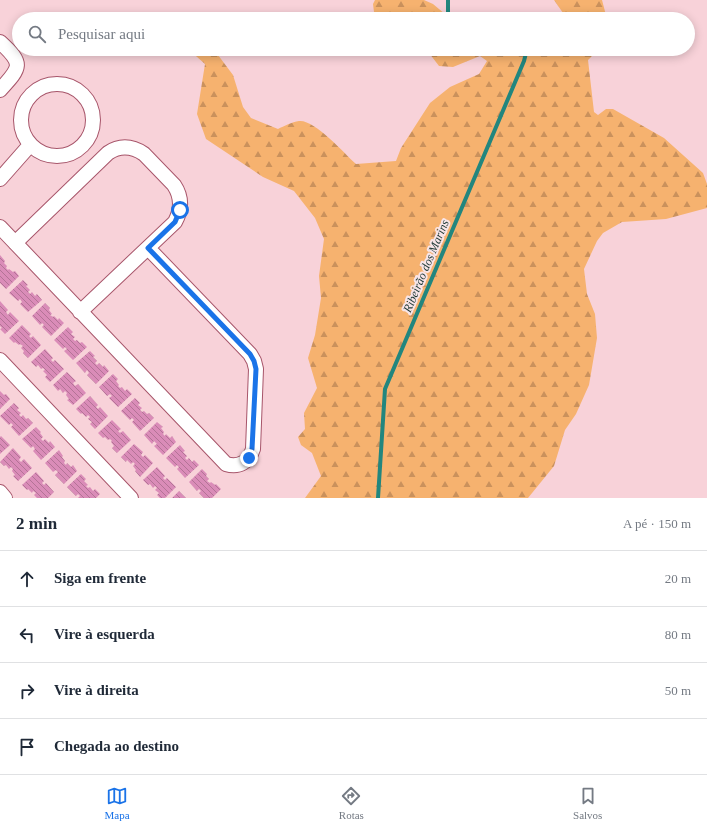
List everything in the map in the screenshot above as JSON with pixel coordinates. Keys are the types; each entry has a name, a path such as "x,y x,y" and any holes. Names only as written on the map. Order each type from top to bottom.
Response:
{"street":[{"path":"0,42 12,54"},
{"path":"0,90 13,76 17,66 14,56"},
{"path":"61,84 77,90 84,96 92,111 93,120 89,137 81,147 70,154 53,156 44,155 36,151 30,145 22,130 21,121 24,104 33,94 44,87 61,84"},
{"path":"0,179 30,145"},
{"path":"15,243 108,153 119,148 125,147 138,150 144,154 174,185 180,197 180,210 175,222 80,312"},
{"path":"0,227 226,464 237,466 249,458 252,449 256,369 254,361 250,354 148,248"},
{"path":"0,360 131,498"},
{"path":"0,492 5,498"}],"green space":[{"path":"375,0 424,0 433,4 443,12 374,12 373,4"},
{"path":"554,0 602,0 605,12 562,12"},
{"path":"196,56 219,56 233,75 243,107 251,118 278,129 299,121 313,125 337,145 356,164 396,161 401,148 430,103 450,87 479,74 487,61 480,56 592,56 588,60 594,112 598,115 606,109 613,109 664,138 703,173 707,184 707,208 666,219 622,222 603,233 597,241 584,269 587,294 595,314 597,338 589,385 576,414 565,430 554,466 528,498 305,498 321,476 312,453 301,445 298,437 305,429 304,413 317,388 308,358 315,335 321,298 319,276 324,239 315,218 294,191 263,177 206,139 197,114 205,64"},
{"path":"431,56 480,56 453,67 439,66"}],"building":[{"path":"0,255 5,261 4,263 7,266 6,268 13,272 15,271 19,276 6,289 0,283"},
{"path":"23,280 28,285 26,286 30,290 28,292 30,294 32,292 35,296 37,294 42,300 28,312 20,304 22,302 20,299 18,301 9,293"},
{"path":"0,301 8,310 6,312 8,315 10,312 19,321 5,334 0,329 2,328 0,326"},
{"path":"45,303 50,308 49,310 52,314 50,315 53,317 54,316 58,320 59,318 64,323 51,336 42,327 44,325 42,323 40,325 32,316"},
{"path":"22,325 31,334 29,336 31,338 33,336 41,345 28,358 23,353 24,351 21,348 23,346 15,342 14,343 9,338"},
{"path":"68,327 73,332 71,334 75,337 73,339 80,343 82,342 87,347 73,360 64,351 67,349 65,347 63,349 54,340"},
{"path":"45,349 53,358 51,360 53,362 55,360 64,369 50,382 45,377 47,375 43,371 45,370 43,368 41,369 38,365 36,367 31,362"},
{"path":"90,351 95,356 93,357 97,361 95,363 97,365 99,363 103,367 104,365 109,371 96,384 87,375 89,373 87,370 85,373 76,363"},
{"path":"67,372 76,381 73,383 75,386 78,384 86,393 73,405 67,400 69,399 65,391 63,393 60,389 58,391 53,385"},
{"path":"113,374 118,379 116,381 119,385 118,386 120,388 122,387 125,391 127,389 132,394 118,407 109,398 112,396 110,394 107,396 99,387"},
{"path":"0,391 4,395 6,394 10,399 0,409"},
{"path":"90,396 98,405 96,407 98,409 100,407 108,416 95,429 90,424 92,422 88,419 90,417 88,415 86,417 76,409"},
{"path":"135,398 140,403 138,405 142,408 140,410 147,414 149,413 154,418 140,431 132,422 134,420 132,418 130,420 121,411"},
{"path":"14,403 19,408 17,410 21,413 19,415 21,417 23,415 26,419 28,418 33,423 19,436 11,427 13,425 11,423 9,425 0,416"},
{"path":"112,420 121,429 118,431 120,433 123,431 131,440 117,453 112,448 114,446 111,442 112,441 105,437 103,438 98,433"},
{"path":"157,422 163,427 161,428 164,432 163,434 165,436 166,434 170,438 172,436 176,442 163,455 154,446 157,444 154,441 152,444 144,435"},
{"path":"36,427 41,432 40,433 43,437 41,439 43,441 45,439 49,443 50,441 55,447 41,460 33,451 35,449 33,446 31,448 22,439"},
{"path":"1,436 10,445 0,454 0,437"},
{"path":"134,444 143,452 141,455 143,457 145,455 153,463 140,477 133,466 135,464 133,462 131,464 127,460 126,462 121,457"},
{"path":"180,445 185,451 183,452 187,456 185,458 187,460 189,458 192,462 194,460 199,465 185,478 177,469 179,467 177,465 175,467 166,458"},
{"path":"13,448 21,457 19,460 21,462 24,459 32,468 18,481 13,476 15,475 12,471 13,469 11,467 9,469 6,465 4,466 0,462"},
{"path":"59,450 65,461 64,463 66,465 67,463 71,467 73,465 77,471 64,484 55,475 58,472 56,470 53,472 45,463"},
{"path":"157,467 165,476 163,478 165,480 167,478 176,487 165,498 160,498 157,495 159,493 155,490 157,488 155,486 153,488 150,484 148,485 143,480"},
{"path":"202,469 207,474 206,476 209,479 207,481 215,485 216,484 221,489 212,498 204,498 199,493 201,491 199,489 197,491 189,482"},
{"path":"36,472 44,481 42,483 44,485 46,483 54,492 48,498 37,498 34,495 36,493 33,491 32,493 22,485"},
{"path":"81,474 86,479 84,481 88,485 86,486 88,488 90,487 93,491 95,489 100,494 96,498 78,498 80,496 78,494 76,496 67,487"},
{"path":"179,491 186,498 172,498"}],"waterway":[{"name":"Ribeirão dos Marins","path":"448,0 448,12"},
{"name":"Ribeirão dos Marins","path":"378,498 385,389 525,56"}],"route":[{"path":"180,210 175,222 148,248 250,354 256,365 252,449 249,458"}]}
